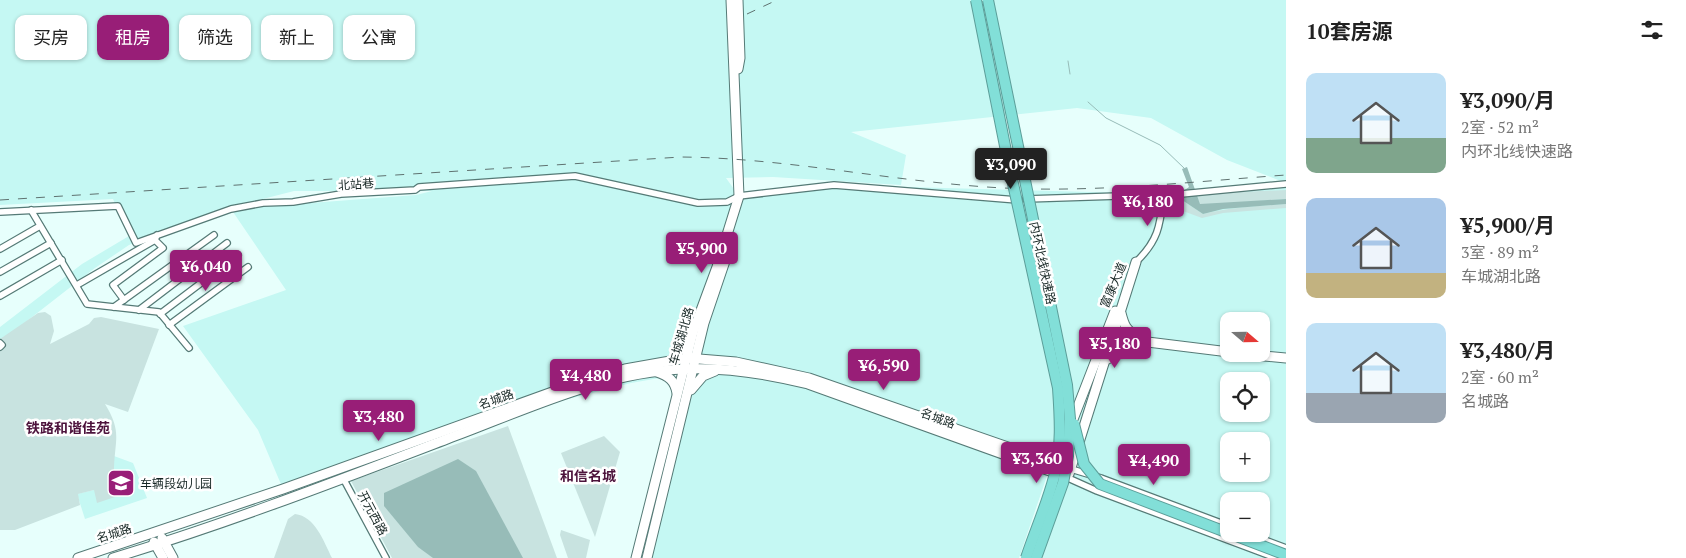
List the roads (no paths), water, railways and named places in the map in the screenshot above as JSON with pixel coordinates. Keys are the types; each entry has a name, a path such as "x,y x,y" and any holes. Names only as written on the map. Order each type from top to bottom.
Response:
{"highway":[{"name":"内环北线快速路","path":"976,0 1008,161 1058,388 1059,450 1054,477 1026,558"},
{"name":"内环北线快速路","path":"988,0 1069,401 1068,456 1063,483 1036,558"},
{"path":"1069,401 1084,464 1100,484 1120,494 1286,555"}],"main road":[{"name":"车城湖北路","path":"692,358 693,332 742,196 731,0"},
{"name":"车城湖北路","path":"636,558 692,358 700,343 704,323 742,196 737,74 740,58 738,0"},
{"name":"富康大道","path":"1054,517 1070,474 1105,363 1109,335 1121,311 1136,262"},
{"name":"富康大道","path":"1040,511 1136,262"},
{"path":"673,361 680,356 684,348 713,270 718,267"},
{"path":"1121,311 1125,328 1139,339"},
{"path":"1109,335 1220,351"},
{"path":"1105,363 1115,351 1139,339 1220,345"},
{"path":"700,343 708,358 716,360"},
{"path":"1270,351 1286,353"},
{"path":"1270,357 1286,358"},
{"name":"名城路","path":"78,558 154,533 569,386 625,369 692,358 742,363 810,378 1070,474"},
{"name":"名城路","path":"113,558 160,544 601,383 657,372 689,369 776,376 808,384 1055,468"},
{"path":"657,372 666,375 675,383 682,396 703,376 718,370"},
{"name":"车城湖北路","path":"647,558 682,396"},
{"path":"154,533 160,544 174,558"},
{"path":"174,558 177,543 185,535"},
{"path":"160,544 163,558"},
{"path":"138,550 150,552 163,558"}],"street":[{"name":"北站巷","path":"0,212 118,206 136,243 232,209 263,203 293,202 341,194 415,190 420,187 575,176 698,203 728,202 742,196 834,185 1011,200 1164,194 1286,184"},
{"path":"1136,262 1151,248 1160,225 1164,194"},
{"path":"31,210 87,304 160,314 189,348"},
{"path":"0,248 40,226"},
{"path":"114,307 214,235"},
{"path":"77,285 156,237 163,248 113,285 124,300"},
{"path":"0,272 51,243"},
{"path":"138,310 227,243"},
{"path":"160,314 238,255"},
{"path":"0,296 62,260"},
{"path":"169,325 248,267"},
{"path":"0,343 2,345 0,347"},
{"path":"1070,474 1101,478 1220,523"},
{"path":"1070,474 1097,491 1276,558"},
{"name":"开元西路","path":"343,478 386,558"},
{"path":"1270,542 1286,548"}],"waterway":[{"path":"1068,61 1070,74"},
{"path":"1088,102 1106,118 1160,145 1185,169"}],"railway":[{"path":"747,14 777,0"},
{"path":"0,200 681,157 758,161 910,180 1024,189 1099,188 1286,175"}],"place":[{"name":"车辆段幼儿园","path":"121,483"}],"district":[{"name":"铁路和谐佳苑","path":"68,427"},
{"name":"和信名城","path":"588,475"}]}
